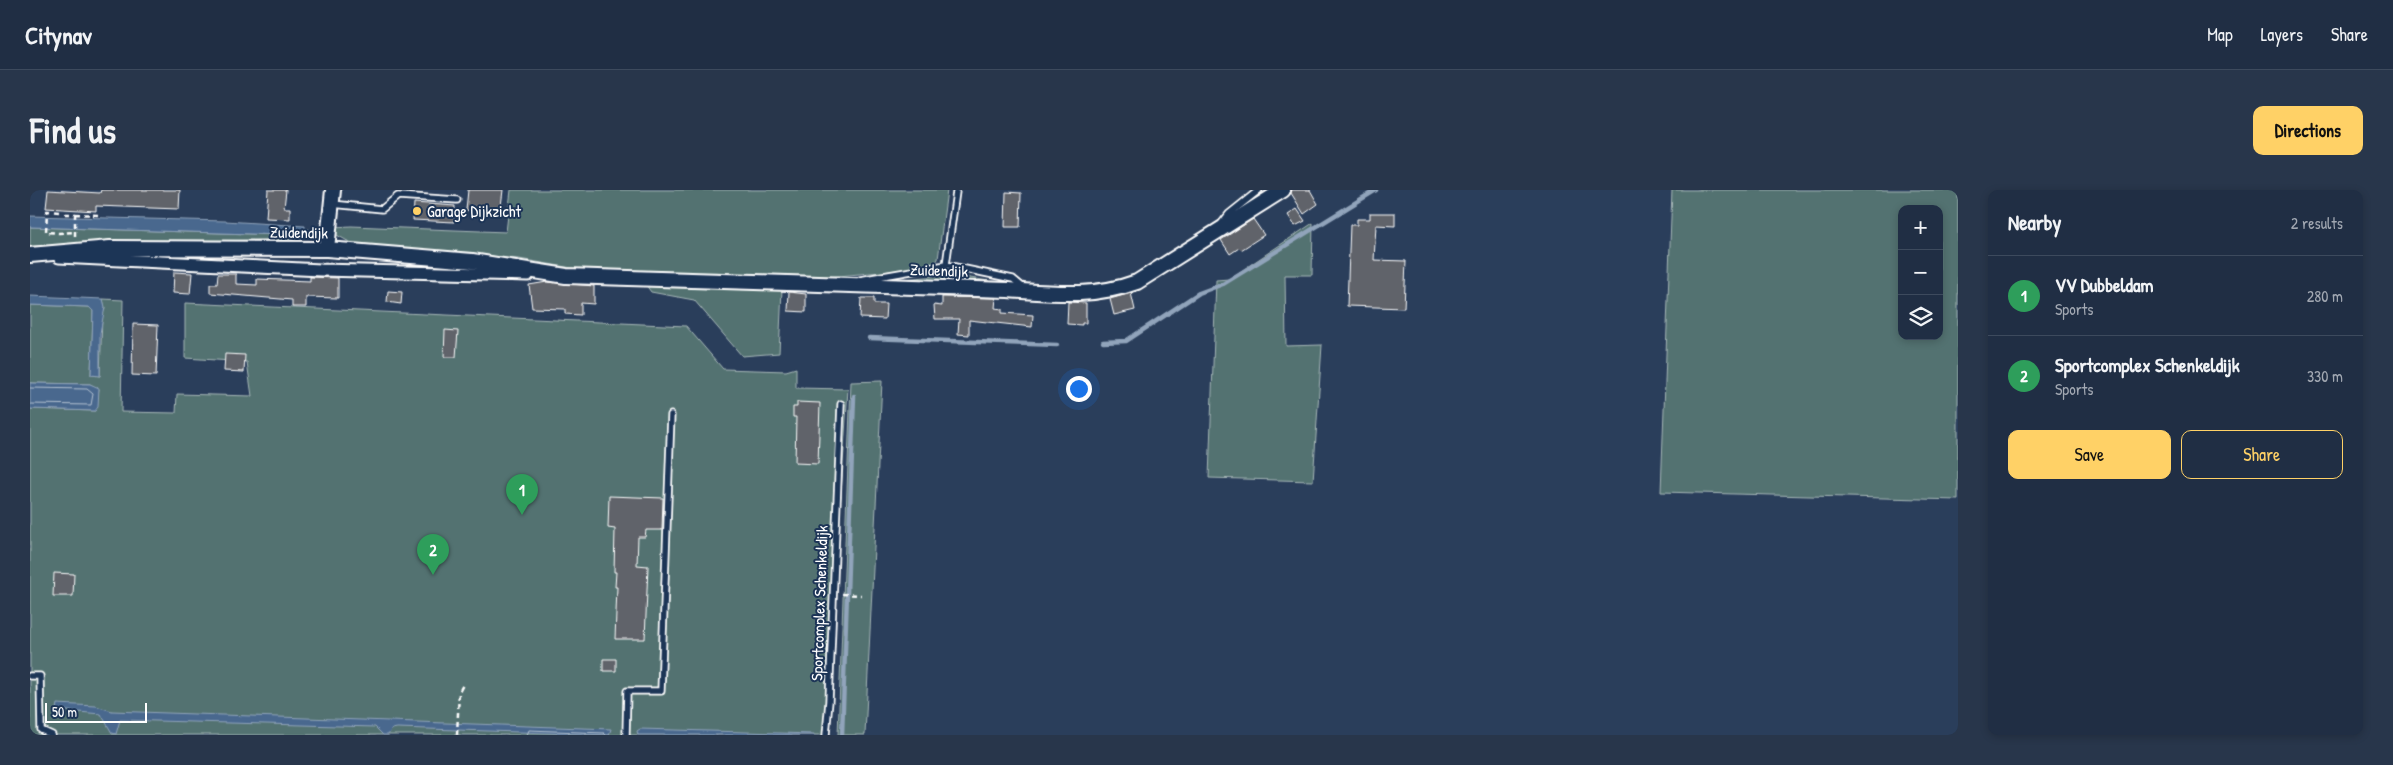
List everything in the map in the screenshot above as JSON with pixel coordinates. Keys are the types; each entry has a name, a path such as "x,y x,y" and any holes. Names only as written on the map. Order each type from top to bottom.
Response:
{"street":[{"name":"Zuidendijk","path":"30,256 321,270 838,284 1082,294 1115,290 1137,282 1283,190"},
{"path":"327,249 332,197"},
{"name":"Zuidendijk","path":"30,256 110,248 327,249 472,261 566,276"}],"lane":[{"path":"1211,236 1229,214 1259,190"},
{"path":"946,266 956,192"},
{"path":"332,197 382,209 398,196 457,200"},
{"path":"838,284 946,266 1013,279 1028,291"},
{"name":"Sportcomplex Schenkeldijk","path":"826,735 830,702 837,471 839,464 841,404"},
{"path":"626,735 627,691 661,691 671,415"},
{"path":"30,676 40,676 41,730 52,735"}],"path":[{"path":"60,212 47,211 46,232 74,231 75,216"},
{"path":"65,214 75,216 98,215"},
{"path":"833,594 861,595"},
{"path":"457,735 459,692 464,683"}],"green space":[{"path":"511,190 947,190 938,259 932,267 828,277 578,269 519,259 353,244 335,234 334,227 351,226 506,232"},
{"path":"1672,190 1958,190 1958,500 1661,492"},
{"path":"1313,223 1312,275 1285,275 1286,346 1322,345 1313,481 1209,478 1216,280 1229,279"},
{"path":"30,227 283,235 309,229 305,235 294,239 30,246"},
{"path":"951,275 989,281 902,279"},
{"path":"646,285 782,289 779,353 742,356 694,300 651,292"},
{"path":"103,299 123,300 121,412 176,413 177,394 252,396 247,362 185,358 185,303 686,326 723,369 786,371 796,368 796,388 848,389 825,735 30,735 30,409 95,411 99,389 90,384 30,383 30,305 89,307 93,311 91,375 100,376 102,316 105,309"},
{"path":"882,381 865,735 838,735 851,382"}],"water":[{"path":"30,216 225,221 305,226 305,230 283,235 30,227"},
{"path":"30,296 103,299 105,307 100,333 100,376 91,375 93,311 89,307 30,305"},
{"path":"30,383 90,384 99,388 98,407 95,411 30,409"},
{"path":"57,704 96,706 112,711 611,729 609,735 397,728 392,729 388,735 383,735 375,727 120,720 116,734 112,733 101,714 56,710"},
{"path":"640,729 814,735 638,735 637,731"}],"building":[{"path":"48,190 100,193 101,190 180,190 179,209 96,206 96,211 46,208"},
{"path":"268,190 286,190 284,208 290,208 290,219 266,218"},
{"path":"468,190 503,190 500,214 466,210"},
{"path":"1292,190 1310,190 1318,204 1304,214 1291,193"},
{"path":"1006,192 1021,193 1020,227 1005,227"},
{"path":"414,203 455,206 454,222 413,220"},
{"path":"1297,209 1305,221 1295,226 1288,215"},
{"path":"1370,213 1395,213 1395,226 1376,225 1374,260 1406,261 1404,308 1347,306 1350,225 1357,225 1357,219 1370,219"},
{"path":"1253,219 1264,235 1241,250 1239,248 1230,254 1221,240"},
{"path":"174,272 192,273 190,294 173,293"},
{"path":"218,274 236,274 236,284 257,285 257,279 310,281 310,277 338,278 338,298 306,297 306,307 292,307 292,300 210,293 210,284 217,284"},
{"path":"547,282 594,286 594,304 581,303 581,315 565,314 565,309 532,308 529,285"},
{"path":"388,291 402,292 401,304 387,302"},
{"path":"789,292 806,294 806,312 788,311"},
{"path":"1131,293 1135,310 1114,315 1110,299"},
{"path":"942,297 996,298 995,308 1002,309 1002,313 1033,315 1032,327 969,320 969,335 958,334 959,319 935,319 934,305 942,306"},
{"path":"861,298 874,298 874,304 886,304 885,319 860,318"},
{"path":"1068,302 1086,303 1086,323 1082,323 1082,325 1067,324"},
{"path":"133,324 158,325 156,376 132,375"},
{"path":"445,330 458,331 456,357 444,357"},
{"path":"225,354 245,355 244,372 224,371"},
{"path":"797,402 820,403 818,464 795,463 796,417 793,417 793,407 797,407"},
{"path":"609,496 663,498 662,530 646,530 645,537 638,537 637,565 648,566 645,639 615,639 617,587 615,587 616,572 614,572 615,529 608,528"},
{"path":"54,573 74,574 73,596 53,596"},
{"path":"603,659 616,659 616,671 603,671"}],"waterway":[{"path":"1103,342 1126,341 1199,293 1223,284 1376,190"},
{"path":"869,338 1057,345"},
{"path":"842,735 854,396"}],"place":[{"name":"Garage Dijkzicht","path":"417,211"},
{"name":"VV Dubbeldam","path":"522,515"},
{"name":"Sportcomplex Schenkeldijk","path":"433,575"}]}
